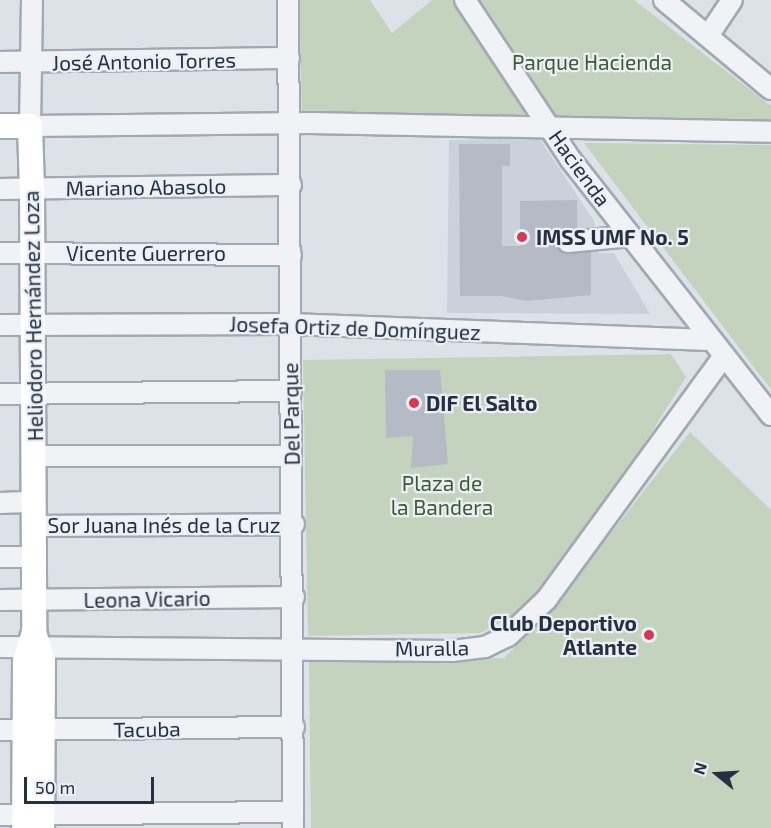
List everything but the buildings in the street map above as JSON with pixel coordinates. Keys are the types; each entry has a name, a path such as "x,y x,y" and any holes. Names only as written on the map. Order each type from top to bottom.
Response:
{"main road":[{"path":"0,126 30,126"},
{"name":"Heliodoro Hernández Loza","path":"26,820 34,730 35,324 30,126"}],"street":[{"name":"Heliodoro Hernández Loza","path":"30,126 32,0"},
{"name":"Del Parque","path":"288,0 291,123 291,456 294,524 293,820"},
{"name":"Hacienda","path":"465,0 571,160 709,340 771,415"},
{"path":"664,0 771,89"},
{"path":"708,36 732,0"},
{"name":"José Antonio Torres","path":"0,62 289,58"},
{"path":"30,126 291,123 549,126 771,132"},
{"name":"Mariano Abasolo","path":"0,189 291,185"},
{"path":"568,242 631,236"},
{"name":"Vicente Guerrero","path":"0,253 291,255"},
{"name":"Josefa Ortiz de Domínguez","path":"0,325 290,324 709,340"},
{"name":"Muralla","path":"0,646 34,642 452,651 485,646 508,636 546,600 723,357"},
{"path":"0,394 291,391"},
{"path":"35,456 291,456"},
{"path":"0,503 34,502"},
{"name":"Sor Juana Inés de la Cruz","path":"34,526 294,524"},
{"name":"Sor Juana Inés de la Cruz","path":"0,557 34,557"},
{"name":"Leona Vicario","path":"0,600 294,597"},
{"name":"Tacuba","path":"0,730 294,727"},
{"path":"26,820 293,820"}],"shaded area":[{"name":"IMSS UMF No. 5","path":"539,138 594,221 598,253 614,253 650,314 447,313 449,140"}],"green space":[{"name":"Parque Hacienda","path":"299,0 370,0 392,33 432,0 634,0 771,106 771,128 302,116"},
{"path":"584,143 771,145 771,389 756,370"},
{"name":"Plaza de la Bandera","path":"671,354 686,377 628,470 529,608 480,633 308,636 303,360"},
{"name":"Club Deportivo Atlante","path":"690,432 771,510 771,828 311,828 309,661 504,658 549,612"}],"place":[{"name":"IMSS UMF No. 5","path":"522,237"},
{"name":"DIF El Salto","path":"414,403"},
{"name":"Club Deportivo Atlante","path":"649,635"}]}
